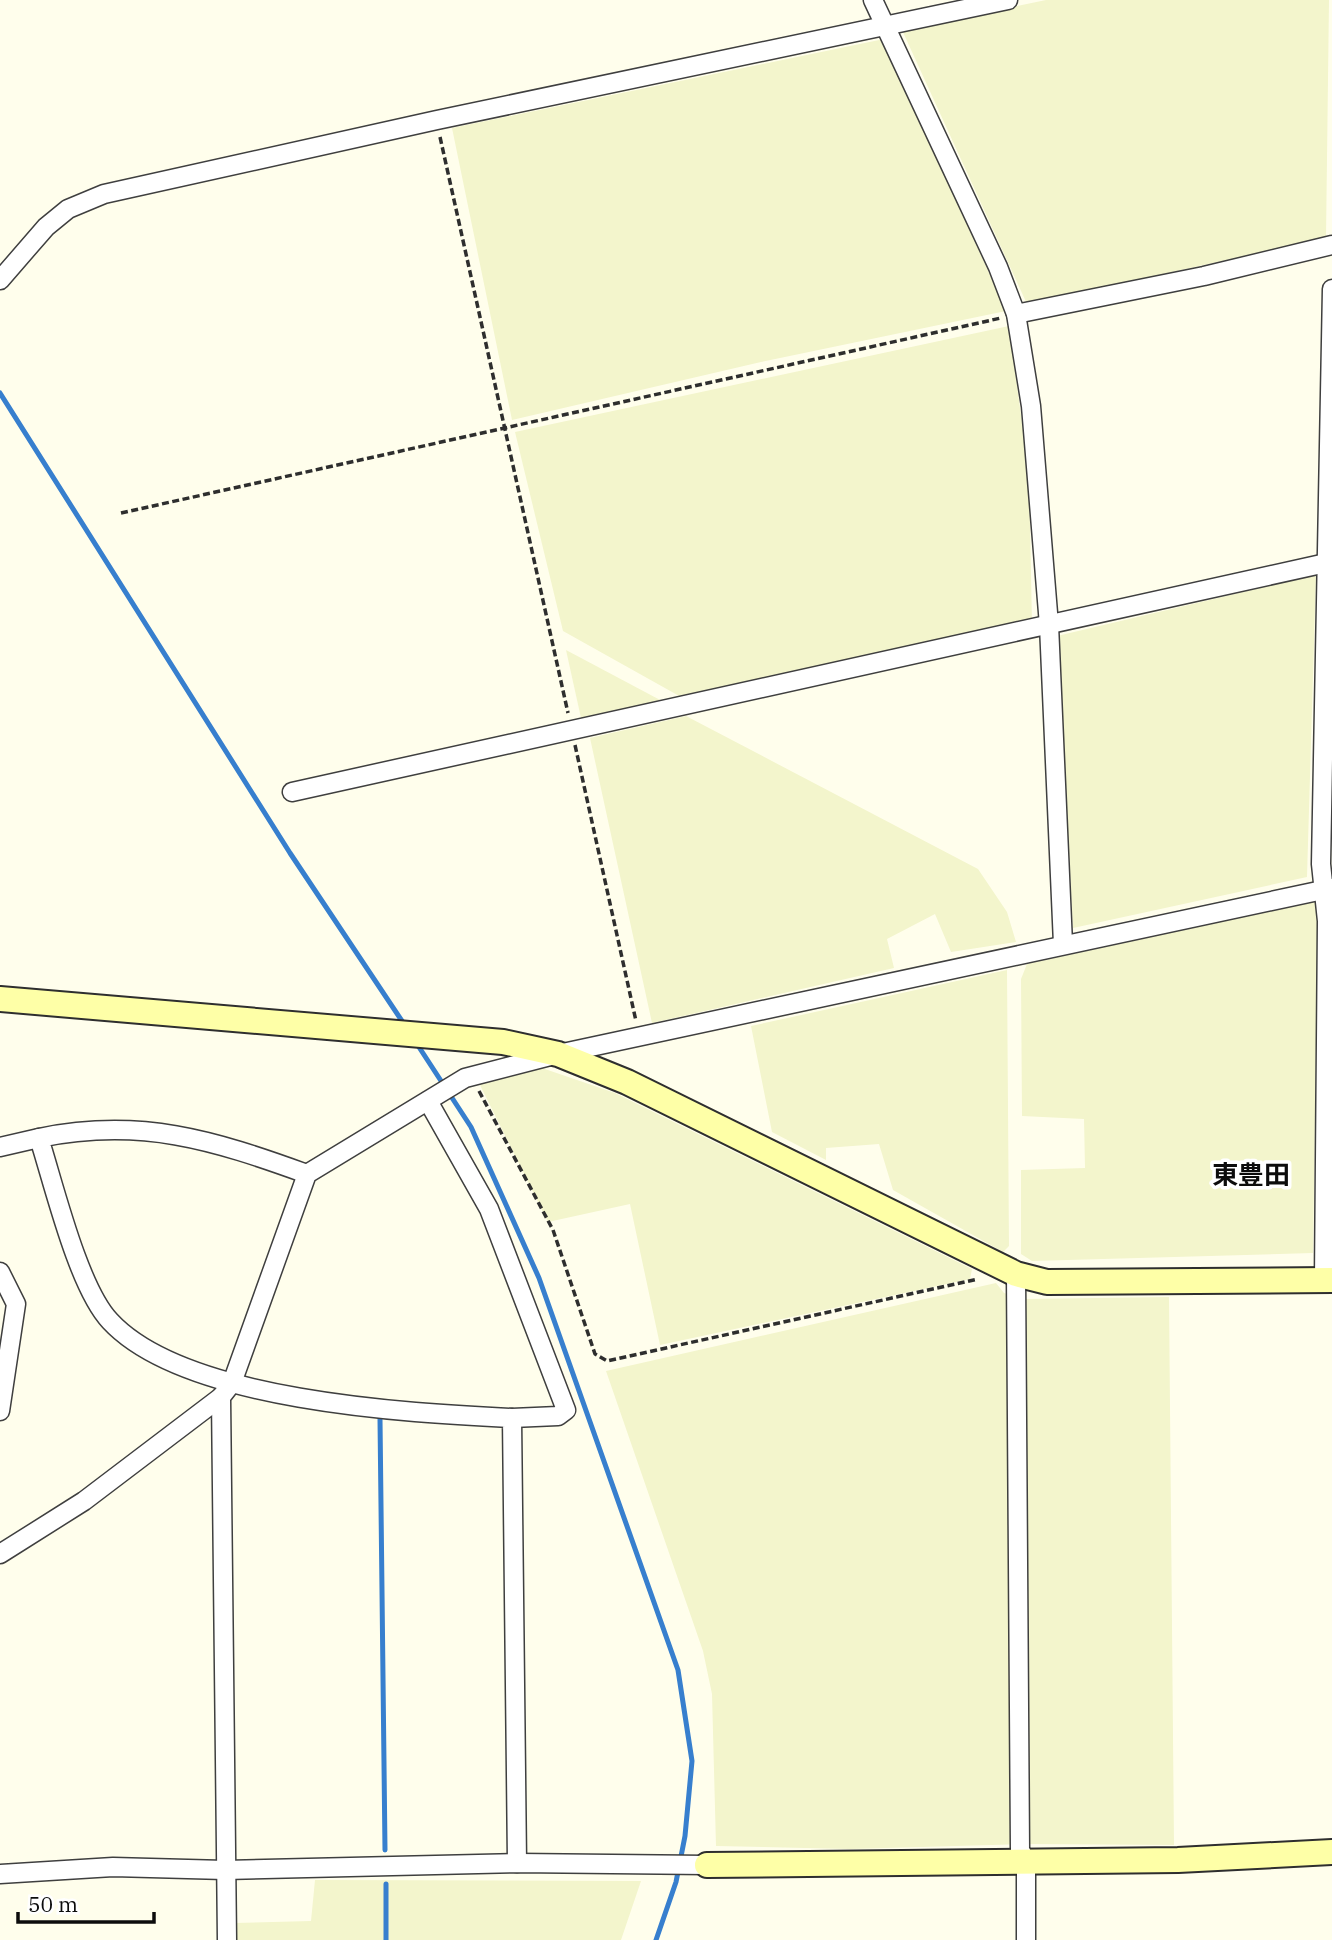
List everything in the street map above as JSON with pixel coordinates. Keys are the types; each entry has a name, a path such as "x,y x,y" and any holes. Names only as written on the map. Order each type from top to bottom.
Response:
{"street":[{"path":"873,0 998,267 1016,314 1031,405 1049,625 1063,944"},
{"path":"0,280 46,227 68,209 104,194 437,120 1007,0"},
{"path":"1016,314 1332,245"},
{"path":"0,999 503,1042 558,1054 627,1082 1006,1269 1047,1282 1328,1280 1328,889 1321,864 1332,289"},
{"path":"292,792 1049,625 1328,570"},
{"path":"227,1940 227,1390 307,1174 468,1077 558,1054 1328,889"},
{"path":"38,1138 83,1275 110,1321 175,1364 227,1390 403,1413 512,1418 558,1416 566,1410 489,1209 428,1101"},
{"path":"0,1147 73,1131 121,1129 187,1135 307,1174"},
{"path":"1006,1269 1020,1850 1026,1861 1026,1940"},
{"path":"0,1272 16,1304 0,1411"},
{"path":"0,1554 84,1501 227,1390"},
{"path":"512,1418 517,1863"},
{"path":"0,1874 113,1867 225,1870 517,1863 707,1865 1178,1860 1332,1852"}],"path":[{"path":"437,120 639,1037"},
{"path":"121,513 1016,314"},
{"path":"468,1077 553,1230 595,1354 607,1361 981,1279 1006,1269"}],"green space":[{"path":"1046,0 1329,0 1326,238 1027,304 902,30"},
{"path":"884,39 1006,311 761,362 512,420 452,128"},
{"path":"1009,326 1029,475 1032,623 681,697 563,631 515,432"},
{"path":"1316,575 1307,877 1073,928 1057,636"},
{"path":"566,650 662,701 581,718"},
{"path":"686,716 978,869 1007,912 1016,942 951,952 935,914 887,939 894,968 652,1023 590,738"},
{"path":"1318,901 1313,1253 1032,1261 1021,1254 1021,1170 1085,1168 1084,1119 1022,1116 1021,979 1027,964"},
{"path":"1007,970 1009,1246 1003,1252 893,1190 879,1144 826,1148 826,1160 772,1132 751,1026"},
{"path":"542,1068 615,1093 972,1269 970,1279 660,1345 630,1204 548,1222 478,1081"},
{"path":"996,1283 1004,1293 1024,1299 1169,1297 1174,1845 1026,1844 850,1849 716,1846 712,1694 703,1651 606,1371"},
{"path":"315,1880 641,1881 621,1940 235,1940 234,1923 311,1921"}],"waterway":[{"path":"0,393 290,853 406,1027"},
{"path":"417,1044 471,1127 539,1278 678,1670 692,1761 685,1836 676,1882 656,1940"},
{"path":"380,1419 385,1850"},
{"path":"386,1884 386,1940"}],"district":[{"name":"東豊田","path":"1251,1174"}]}
